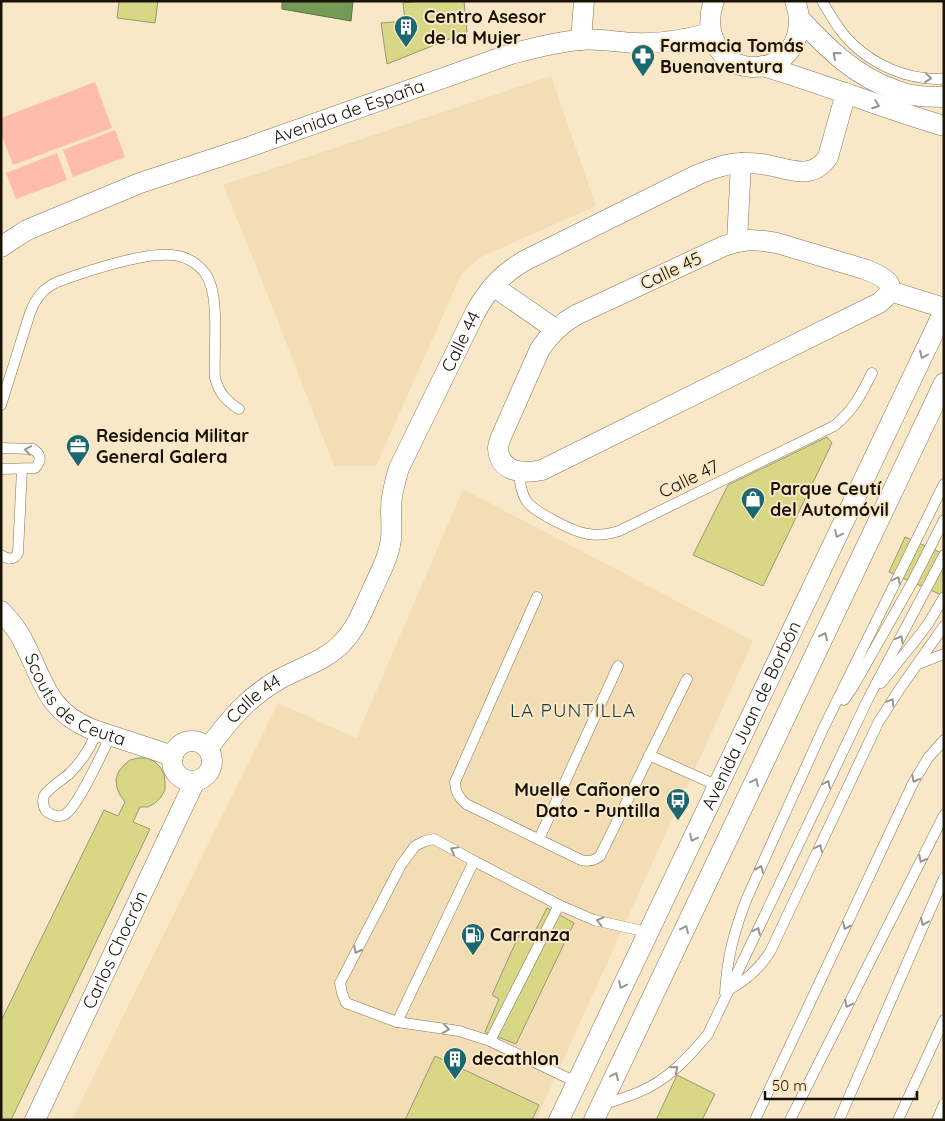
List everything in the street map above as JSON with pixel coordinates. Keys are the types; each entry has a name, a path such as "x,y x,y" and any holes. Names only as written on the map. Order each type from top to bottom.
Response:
{"street":[{"path":"582,40 584,1"},
{"path":"714,1 709,17 710,33 716,45 731,60 750,67 776,62 786,54 794,44 799,32 798,10"},
{"path":"798,10 817,38 856,71 880,84 911,95 944,97"},
{"name":"Avenida de España","path":"1,248 27,230 140,183 246,148 511,54 552,43 582,40 662,43 710,33"},
{"path":"763,66 846,93 904,115 944,126"},
{"name":"Calle 44","path":"208,749 233,716 246,703 278,680 333,652 352,631 388,552 392,531 392,494 399,468 482,299 492,286 512,268 524,261 711,169 741,163 808,172 816,169 828,157 846,93"},
{"path":"737,242 741,163"},
{"name":"Calle 45","path":"519,472 508,468 500,459 498,448 500,437 540,349 555,329 576,315 724,246 737,242 764,240 864,269 886,278 890,284 890,291"},
{"path":"492,286 555,329"},
{"path":"519,472 542,470 879,303 887,297 890,291 944,310"},
{"name":"Avenida Juan de Borbón","path":"559,1120 944,310"},
{"name":"Avenida Juan de Borbón","path":"597,1113 944,383"},
{"name":"Scouts de Ceuta","path":"1,611 23,640 40,678 54,703 61,711 80,724 173,756"},
{"path":"186,742 198,742 208,749 212,766 205,776 195,781 188,781 182,779 177,774 172,762 176,750 186,742"},
{"name":"Carlos Chocrón","path":"35,1120 195,781"}],"lane":[{"path":"822,1 846,37 862,52 902,73 923,78 944,79"},
{"path":"1,405 30,313 33,305 43,292 51,285 95,268 141,257 171,255 191,260 209,281 214,298 215,378 217,386 226,400 239,409"},
{"name":"Calle 47","path":"519,472 522,493 536,510 582,532 599,535 609,534 619,531 834,426 858,401 872,373"},
{"path":"1,448 33,449 37,451 40,460 35,468 1,469"},
{"path":"1,555 10,559 18,553 22,469"},
{"path":"725,1000 729,956 747,898 823,730 944,484"},
{"path":"823,730 853,686 914,581 944,520"},
{"path":"597,1113 659,1081 694,1052 708,1034 868,699 944,555"},
{"path":"537,597 455,782 457,794 466,804 586,862 595,860 600,856 687,679"},
{"path":"868,699 928,624 944,597"},
{"path":"730,989 742,983 753,974 770,952 878,722 944,626"},
{"path":"918,664 944,654"},
{"path":"539,839 618,666"},
{"path":"104,733 89,781 72,809 64,815 55,816 46,811 42,801 44,796 69,774 89,748 104,733"},
{"path":"755,1120 913,783 928,758 944,740"},
{"path":"649,755 718,786"},
{"path":"790,1120 944,815"},
{"path":"576,1082 490,1041 459,1031 397,1022 346,1003 340,983 401,865 415,846 434,839 559,905 594,920 647,932"},
{"path":"397,1022 474,861"},
{"path":"839,1120 944,878"},
{"path":"490,1041 559,905"},
{"path":"898,1120 944,1020"},
{"path":"936,1120 944,1104"}],"shaded area":[{"path":"282,1 353,1 351,21 282,9"},
{"path":"551,76 596,206 479,258 461,275 376,466 334,466 223,185"},
{"path":"95,82 112,128 13,165 1,133 1,118"},
{"path":"115,130 125,157 73,177 63,150"},
{"path":"57,153 67,180 16,199 6,173"},
{"path":"463,489 753,641 536,1120 72,1120 278,703 356,738"}],"building":[{"path":"119,1 158,1 155,23 117,18"},
{"name":"Centro Asesor de la Mujer","path":"418,1 464,1 467,32 387,64 381,23 405,21 403,3"},
{"name":"Parque Ceutí del Automóvil","path":"827,437 832,443 763,586 693,555 728,485"},
{"path":"905,537 944,554 944,596 889,572"},
{"path":"138,758 154,761 160,767 164,774 165,790 155,803 148,807 140,807 133,822 150,829 11,1120 1,1120 1,1021 104,810 118,816 125,802 117,788 116,779 119,771 130,760"},
{"path":"547,908 574,923 516,1044 485,1032 499,999 492,995 519,935 530,941"},
{"name":"decathlon","path":"435,1056 539,1105 532,1120 405,1120"},
{"path":"677,1075 715,1094 702,1120 656,1120"}],"place":[{"name":"Centro Asesor de la Mujer","path":"406,48"},
{"name":"Farmacia Tomás Buenaventura","path":"643,77"},
{"name":"Residencia Militar General Galera","path":"78,467"},
{"name":"Parque Ceutí del Automóvil","path":"753,520"},
{"name":"Muelle Cañonero Dato - Puntilla","path":"678,821"},
{"name":"Carranza","path":"473,956"},
{"name":"decathlon","path":"455,1080"}],"district":[{"name":"LA PUNTILLA","path":"573,710"}]}
